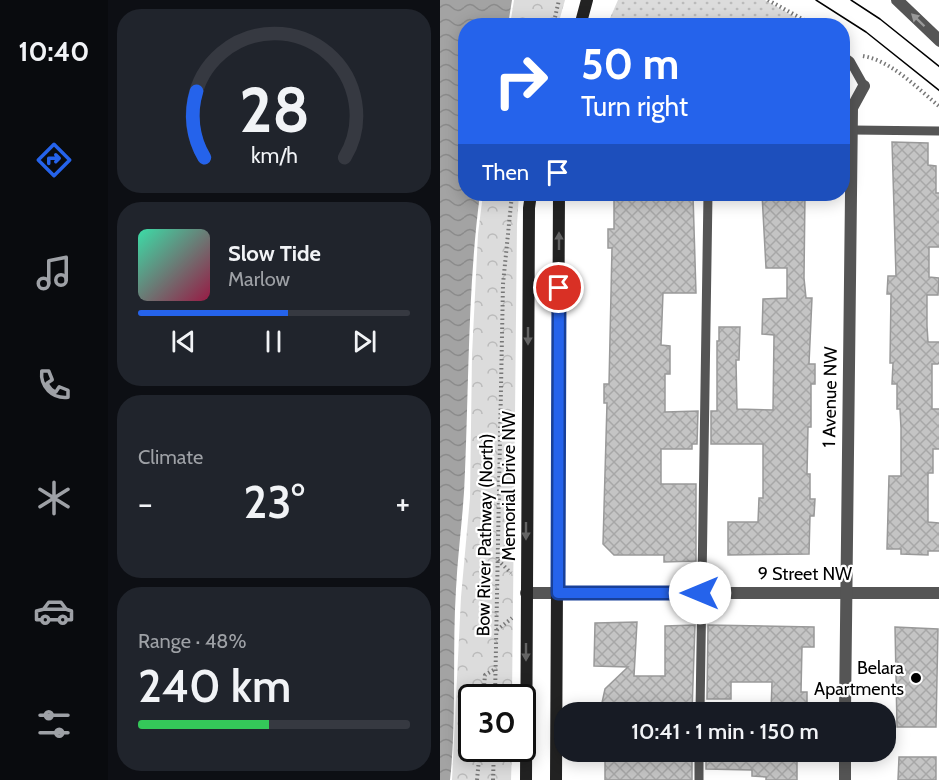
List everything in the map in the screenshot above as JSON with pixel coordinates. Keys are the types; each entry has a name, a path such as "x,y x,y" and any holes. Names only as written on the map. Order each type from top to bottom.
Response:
{"main road":[{"path":"582,18 587,0"},
{"name":"Memorial Drive NW","path":"526,780 530,201"},
{"path":"556,780 559,201"}],"street":[{"path":"897,0 940,40"},
{"name":"1 Avenue NW","path":"845,702 852,108 864,86"},
{"name":"9 Street NW","path":"526,593 940,593"},
{"path":"845,762 845,780"}],"lane":[{"path":"850,61 864,86"},
{"path":"852,130 940,131"},
{"path":"700,702 708,201"},
{"path":"699,762 699,780"}],"path":[{"path":"554,18 559,0"},
{"path":"768,0 801,18"},
{"path":"856,51 882,62 940,107"},
{"name":"Bow River Pathway (North)","path":"495,684 503,285 511,201"},
{"path":"484,684 485,675 496,669"},
{"path":"477,780 479,762"},
{"path":"493,780 494,762"}],"green space":[{"path":"514,0 565,0 560,18 511,18"},
{"path":"618,0 765,0 797,18 610,18"},
{"path":"482,201 519,201 512,684 458,684 458,762 512,762 511,780 452,780 461,597 470,498 472,355 478,234"}],"water":[{"path":"440,0 512,0 509,18 458,18 458,201 479,201 471,297 464,486 456,589 450,780 440,780"}],"building":[{"path":"892,142 928,143 928,165 936,166 936,193 940,193 940,247 929,247 929,277 939,278 938,295 927,295 927,326 928,342 940,342 940,361 938,364 932,364 932,409 940,409 940,449 933,449 933,473 928,473 928,522 940,523 940,551 928,551 928,555 901,554 901,549 887,549 889,476 901,476 900,409 897,409 897,384 892,384 891,294 887,294 888,276 896,276"},
{"path":"614,201 693,201 696,293 663,293 661,345 670,346 670,374 665,374 665,412 698,411 697,444 692,444 692,449 661,449 661,484 696,484 696,561 664,562 664,555 614,555 603,544 607,403 604,403 604,384 609,384 612,248 608,248 608,229 614,229"},
{"path":"762,201 805,201 804,278 806,298 812,298 809,364 815,364 815,384 811,384 811,427 808,427 807,474 810,474 810,499 815,499 814,516 810,516 809,554 728,555 728,522 758,522 759,498 763,498 763,444 711,444 711,411 717,411 717,341 719,341 719,327 740,327 739,360 736,360 737,409 773,410 774,335 762,334 763,299 787,298 787,268 766,268"},
{"path":"637,622 634,676 665,676 665,626 695,625 692,702 602,702 605,689 628,667 594,666 595,623"},
{"path":"708,625 814,627 814,647 802,647 801,692 807,692 807,702 771,702 772,682 731,682 731,699 707,699"},
{"name":"Belara Apartments","path":"895,627 938,629 936,727 897,727"},
{"path":"899,757 936,757 936,780 898,780"},
{"path":"605,762 692,762 692,780 605,780"},
{"path":"706,762 797,762 797,780 766,780 766,777 752,776 752,770 706,769"}],"tram line":[{"path":"816,0 844,18"},
{"path":"851,0 880,19 940,67"},
{"path":"850,22 940,91"}],"place":[{"name":"Belara Apartments","path":"916,678"}],"route":[{"path":"559,288 558,593 700,593"}]}
